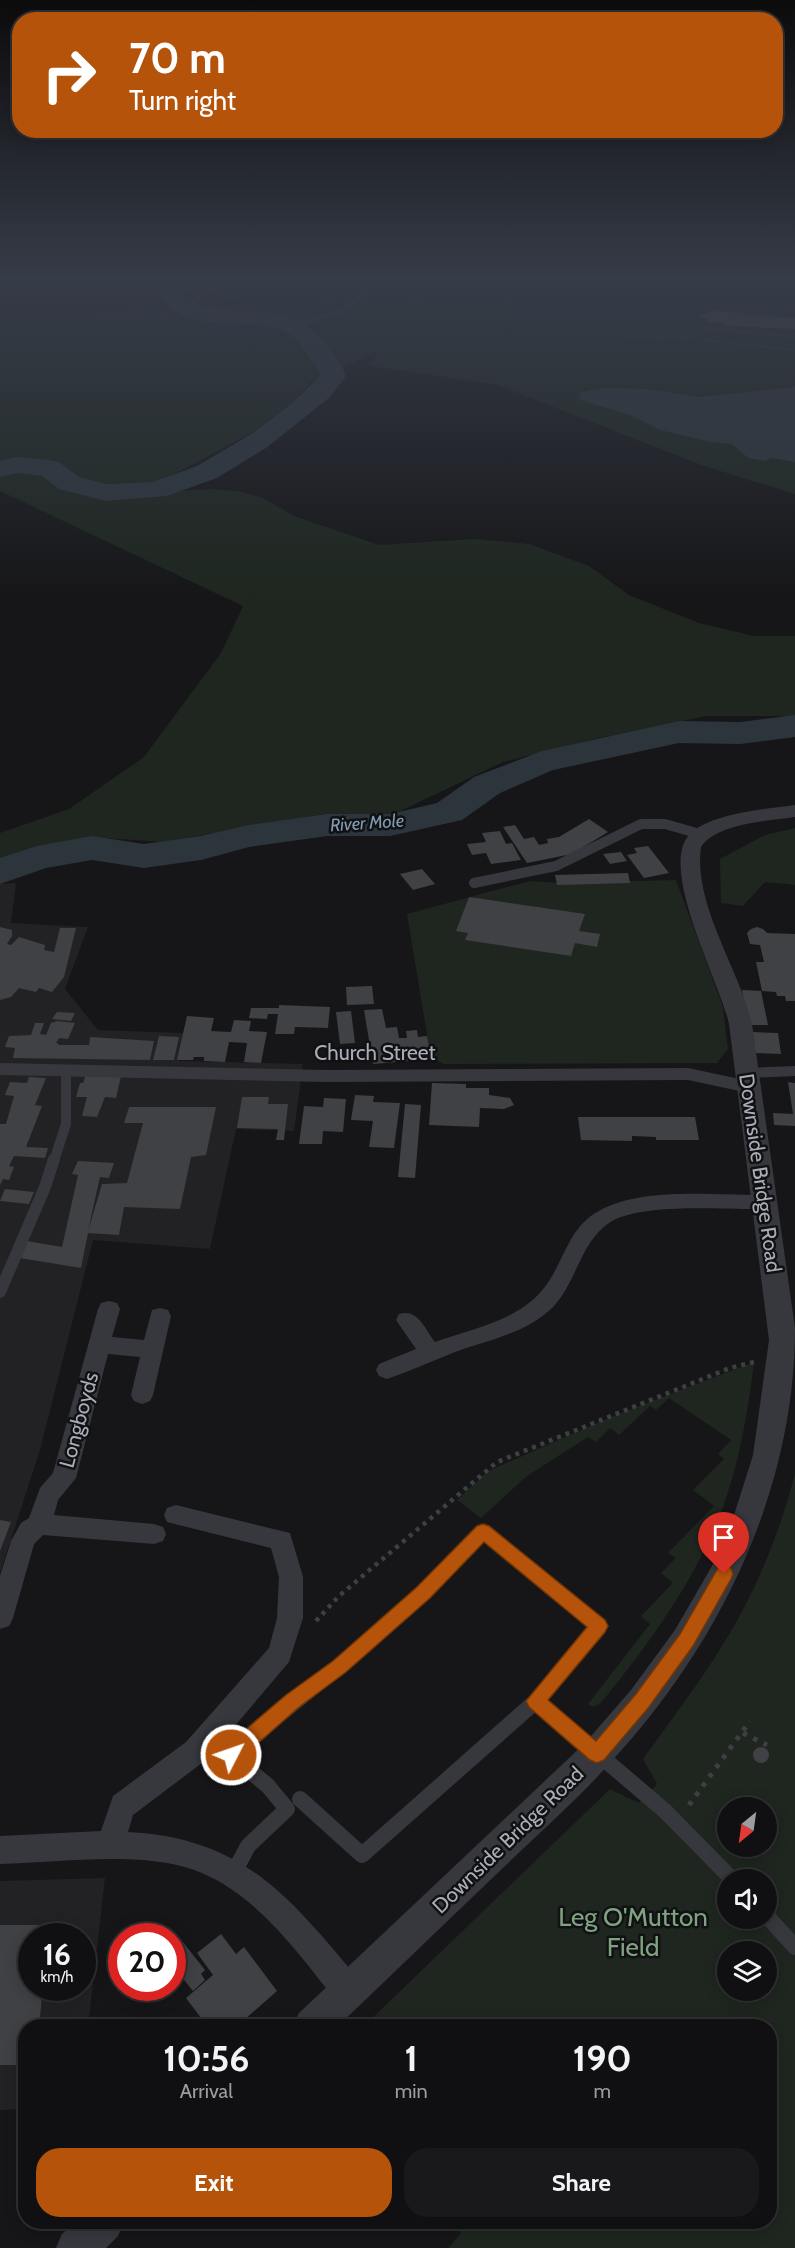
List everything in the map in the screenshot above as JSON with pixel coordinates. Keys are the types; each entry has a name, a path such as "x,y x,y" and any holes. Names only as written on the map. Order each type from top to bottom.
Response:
{"street":[{"path":"700,834 722,825 795,811"},
{"name":"Downside Bridge Road","path":"320,2019 597,1754 643,1701 686,1640 724,1574 750,1512 767,1455 787,1347 737,1006 690,879 690,848 700,834"},
{"name":"Church Street","path":"0,1069 328,1076 688,1074 747,1080"},
{"path":"387,1370 501,1328 533,1312 556,1290 583,1237 600,1219 610,1214 622,1209 659,1205 766,1202"},
{"name":"Longboyds","path":"0,1618 23,1541 30,1530 39,1524 48,1495 64,1478 109,1309"},
{"path":"142,1395 160,1316"},
{"path":"407,1320 430,1353"},
{"name":"Longboyds","path":"100,1345 153,1349"},
{"path":"111,1845 123,1806 196,1751 280,1654 290,1618 291,1577 281,1540 176,1515"},
{"path":"39,1524 154,1534"},
{"path":"0,1850 111,1845 186,1855 211,1862 233,1874 273,1905 349,1992"},
{"path":"76,2248 96,2229"}],"lane":[{"path":"474,883 556,866 641,824 665,824 700,834"},
{"path":"0,1292 45,1187 66,1124 66,1070"},
{"path":"747,1080 795,1071"},
{"path":"233,1874 248,1846 287,1809 268,1786 231,1755 292,1701 340,1666 424,1593 483,1531 599,1626 536,1701 362,1855 300,1799"},
{"path":"536,1701 676,1821 722,1869"},
{"path":"777,1927 795,1947"}],"path":[{"path":"315,1622 339,1596 497,1462 787,1347"},
{"path":"676,1821 750,1721"},
{"path":"743,1733 767,1745"}],"shaded area":[{"path":"603,388 646,389 699,397 795,388 795,462 772,458 764,461 748,458 732,444 711,442 660,430 633,416 581,400 579,393"},
{"path":"16,883 11,923 88,927 65,989 98,1030 183,1033 178,1061 303,1064 294,1131 236,1129 210,1249 93,1240 40,1450 0,1573 0,884"},
{"path":"105,1878 96,1956 96,1923 18,1923 18,2001 91,2001 89,2019 18,2019 18,2109 0,2110 0,1881"}],"green space":[{"path":"0,388 306,388 287,408 246,436 154,485 164,492 213,489 237,491 261,497 294,516 379,545 475,539 529,544 589,566 629,595 699,623 754,636 795,636 795,728 783,716 707,716 590,740 503,762 392,815 324,814 164,842 89,837 0,862 0,833 69,809 144,757 221,653 243,606 0,491"},
{"path":"505,388 795,388 795,494 704,466"},
{"path":"795,828 795,885 765,882 743,906 721,903 720,859 765,835"},
{"path":"676,880 723,1007 728,1049 717,1063 444,1064 431,1058 407,914 530,881 559,883"},
{"path":"754,1362 738,1456 722,1510 711,1536 684,1588 652,1636 600,1704 593,1707 588,1704 650,1624 641,1616 673,1583 661,1573 676,1558 668,1553 714,1506 693,1490 724,1459 718,1454 731,1440 669,1398 656,1410 650,1406 619,1435 610,1428 596,1442 588,1437 527,1476 481,1518 457,1500 488,1471 611,1417"},
{"name":"Leg O'Mutton Field","path":"795,1473 795,2248 448,2248 461,2233 457,2229 777,2229 777,2019 371,2019 610,1789 639,1803 657,1784 643,1759 730,1633 764,1567"}],"building":[{"path":"589,819 608,832 572,854 527,863 503,827 515,825 524,839 534,837 539,845 548,843 547,839 559,837"},
{"path":"500,831 506,844 512,843 521,860 491,864 486,853 472,855 467,844 486,842 482,833"},
{"path":"648,846 669,873 644,878 627,855 637,853 634,848"},
{"path":"621,852 627,861 610,864 603,854"},
{"path":"422,869 435,884 413,890 400,874"},
{"path":"628,873 630,883 557,885 555,875"},
{"path":"469,897 585,914 579,931 600,934 597,947 575,943 571,956 465,940 468,933 456,931"},
{"path":"0,927 12,930 12,936 7,944 11,945 19,937 45,945 44,950 54,952 60,928 76,928 64,977 52,992 39,988 36,992 19,988 11,997 0,1000"},
{"path":"757,927 767,933 795,934 795,1001 786,1001 785,996 777,996 776,992 762,991 756,962 764,962 760,945 750,944 747,933"},
{"path":"372,986 374,1004 347,1005 346,987"},
{"path":"742,990 761,991 768,1025 749,1025"},
{"path":"279,1005 330,1007 328,1028 295,1027 294,1034 275,1034 278,1014 268,1014 267,1019 249,1018 251,1008 279,1008"},
{"path":"382,1009 386,1028 397,1027 399,1038 407,1038 406,1031 417,1030 418,1037 427,1036 432,1059 373,1064 364,1010"},
{"path":"351,1011 355,1043 340,1044 336,1012"},
{"path":"57,1012 75,1013 71,1021 52,1019"},
{"path":"187,1016 214,1018 211,1031 231,1032 234,1020 251,1021 249,1031 267,1032 261,1063 244,1062 247,1043 229,1042 225,1062 204,1061 204,1057 177,1060"},
{"path":"57,1021 75,1023 68,1039 59,1038 56,1043 58,1045 89,1045 90,1037 154,1041 150,1060 13,1058 15,1048 5,1047 9,1036 31,1035 35,1023 44,1023 40,1034 46,1035 51,1023"},
{"path":"751,1032 778,1033 781,1054 754,1053"},
{"path":"159,1036 179,1037 174,1060 153,1060"},
{"path":"86,1074 121,1076 116,1098 105,1097 97,1117 82,1116 87,1097 76,1097 80,1083 83,1083"},
{"path":"29,1077 46,1078 35,1105 42,1106 26,1147 48,1148 45,1158 14,1156 9,1166 14,1167 9,1180 3,1179 0,1185 0,1124 6,1124 14,1096 5,1095 10,1082 27,1083"},
{"path":"788,1082 795,1083 795,1126 774,1125 773,1113 793,1114"},
{"path":"432,1083 466,1084 466,1088 489,1088 489,1095 510,1098 514,1105 504,1109 480,1108 479,1127 429,1125"},
{"path":"355,1095 374,1096 373,1102 400,1103 394,1148 369,1147 373,1121 351,1120"},
{"path":"242,1097 269,1097 268,1104 288,1104 284,1140 276,1140 278,1129 237,1128"},
{"path":"324,1098 346,1099 343,1132 323,1131 322,1144 299,1144 304,1106 323,1107"},
{"path":"405,1104 421,1105 415,1178 398,1177"},
{"path":"129,1107 216,1107 206,1155 191,1157 180,1209 124,1207 119,1235 88,1233 81,1268 20,1258 27,1241 62,1247 78,1175 72,1174 78,1161 114,1163 109,1178 100,1177 88,1231 102,1184 127,1183 143,1123 124,1123"},
{"path":"578,1117 695,1117 699,1140 656,1140 656,1137 632,1136 632,1141 581,1140"},
{"path":"5,1189 34,1192 29,1204 0,1201"},
{"path":"0,1520 11,1522 0,1551"},
{"path":"761,1747 767,1749 769,1755 767,1761 761,1763 755,1761 753,1755 755,1749"},
{"path":"0,1925 18,1925 18,2001 42,2001 40,2019 18,2019 18,2065 0,2065"},
{"path":"221,1934 236,1954 244,1947 277,1991 245,2019 202,2019 186,1998 213,1975 197,1953"},
{"path":"186,1946 205,1970 201,1974 205,1980 193,1991 186,1982"}],"waterway":[{"name":"River Mole","path":"0,469 17,465 49,468 69,483 106,493 157,490 207,472 257,442 298,412 324,388"},
{"name":"River Mole","path":"0,872 37,858 92,848 144,856 201,848 249,836 327,825 390,825 449,812 487,785 542,762 679,732 740,733 795,726"}],"route":[{"path":"231,1755 292,1701 323,1680 424,1593 483,1531 599,1626 536,1701 597,1754 643,1701 686,1640 724,1574"}]}
